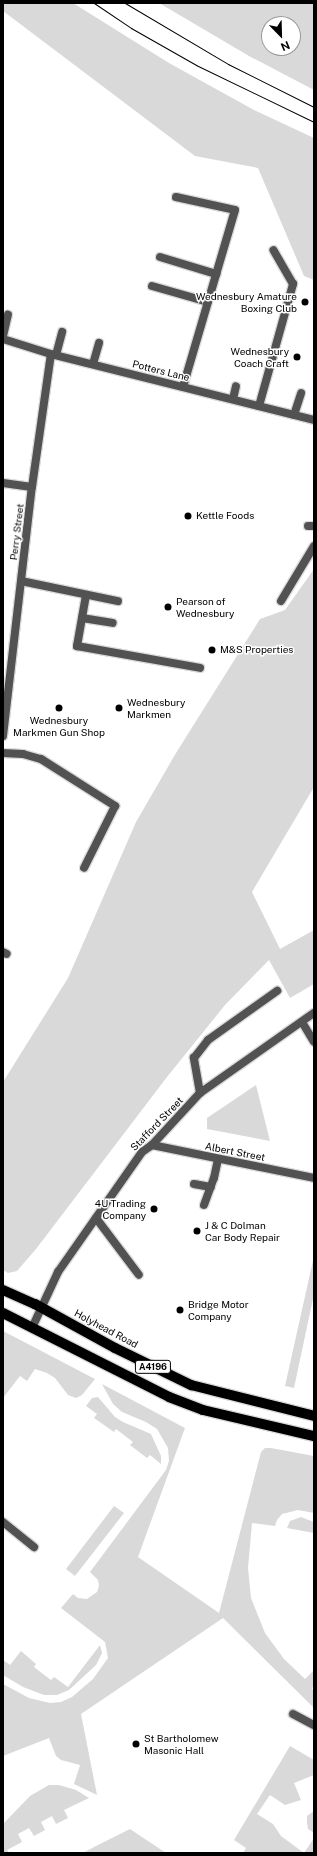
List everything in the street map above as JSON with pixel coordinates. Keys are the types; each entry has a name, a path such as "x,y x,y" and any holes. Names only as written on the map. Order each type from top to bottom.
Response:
{"main road":[{"name":"Holyhead Road","path":"3,1290 41,1308 115,1348 191,1385 314,1416"},
{"name":"A4196","path":"3,1313 157,1391 203,1410 314,1436"}],"street":[{"path":"176,198 235,210 183,387"},
{"path":"259,406 294,284 272,250"},
{"path":"160,257 216,274"},
{"path":"152,286 208,302"},
{"path":"3,336 8,315"},
{"name":"Perry Street","path":"3,736 32,487 54,354 62,332"},
{"name":"Potters Lane","path":"3,339 54,354 314,420"},
{"path":"93,364 99,343"},
{"path":"234,399 236,386"},
{"path":"294,414 301,393"},
{"path":"3,483 32,487"},
{"path":"281,601 314,546"},
{"path":"21,581 118,601"},
{"path":"86,595 77,646 200,668"},
{"path":"82,618 113,623"},
{"path":"3,753 23,754 41,759 115,806 84,868"},
{"path":"200,1093 194,1058 208,1040 277,991"},
{"name":"Stafford Street","path":"32,1328 58,1272 142,1152 152,1145 200,1093 314,1013"},
{"path":"302,1022 314,1042"},
{"name":"Albert Street","path":"152,1145 314,1178"},
{"path":"204,1204 211,1187 218,1159"},
{"path":"194,1184 211,1187"},
{"path":"96,1218 139,1275"},
{"path":"3,1522 34,1546"},
{"path":"293,1714 314,1725"}],"shaded area":[{"path":"3,3 73,3 169,63 254,110 314,138 314,280 304,276 258,168 195,156 3,11"},
{"path":"159,3 314,3 314,90 249,56"},
{"path":"314,569 314,787 252,892 280,949 314,930 314,984 290,998 269,960 225,1005 167,1077 36,1249 17,1271 8,1273 3,1270 3,1082 68,978 136,822 176,753 260,619 285,610"},
{"path":"256,1085 270,1141 207,1129 207,1118"},
{"path":"314,1256 314,1294 294,1388 285,1386"},
{"path":"3,1331 95,1379 82,1395 76,1398 68,1395 55,1378 47,1373 35,1369 27,1381 20,1376 3,1398"},
{"path":"102,1384 185,1428 138,1557 219,1613 261,1452 265,1448 271,1448 314,1456 314,1513 298,1510 282,1514 277,1520 275,1526 252,1523 248,1568 251,1598 265,1633 284,1659 305,1679 314,1670 314,1686 312,1688 314,1693 314,1708 223,1618 81,1714 97,1795 74,1784 80,1765 61,1760 56,1756 49,1738 3,1756 3,1684 29,1698 50,1703 61,1702 72,1697 93,1679 108,1658 105,1642 61,1608 73,1594 78,1598 87,1599 97,1592 99,1586 98,1580 90,1572 166,1470 169,1461 168,1448 157,1429 146,1422 122,1412 113,1404"},
{"path":"98,1397 115,1417 151,1434 161,1456 161,1464 150,1455 147,1458 130,1445 133,1442 116,1429 114,1432 94,1418 97,1414 86,1406 92,1398"},
{"path":"114,1506 124,1513 75,1576 66,1569"},
{"path":"301,1517 314,1522 314,1533 287,1528 290,1521"},
{"path":"100,1645 102,1653 96,1665 69,1690 57,1695 44,1695 23,1687 3,1675 3,1660 10,1665 21,1651 36,1664 34,1667 43,1674 51,1680 54,1677 68,1687"},
{"path":"290,1746 314,1760 314,1775 294,1783 301,1800 285,1805 270,1795 257,1814 273,1824 281,1836 304,1853 243,1853 246,1848 234,1840"},
{"path":"49,1785 59,1785 76,1790 89,1798 64,1810 68,1818 56,1824 52,1816 41,1822 45,1830 34,1836 29,1828 18,1834 22,1842 7,1850 9,1853 3,1853 3,1824 30,1796"},
{"path":"314,1811 314,1833 308,1829 307,1816"},
{"path":"130,1829 166,1853 83,1853 96,1846"},
{"path":"314,1838 314,1853 304,1853"}],"tram line":[{"path":"94,3 131,28 196,65 314,122"},
{"path":"125,3 228,64 314,107"}],"place":[{"name":"Wednesbury Amature Boxing Club","path":"305,302"},
{"name":"Wednesbury Coach Craft","path":"297,357"},
{"name":"Kettle Foods","path":"188,516"},
{"name":"Pearson of Wednesbury","path":"168,607"},
{"name":"M&S Properties","path":"212,650"},
{"name":"Wednesbury Markmen Gun Shop","path":"59,708"},
{"name":"Wednesbury Markmen","path":"119,708"},
{"name":"4U Trading Company","path":"154,1209"},
{"name":"J & C Dolman Car Body Repair","path":"197,1231"},
{"name":"Bridge Motor Company","path":"180,1310"},
{"name":"St Bartholomew Masonic Hall","path":"136,1744"}]}
